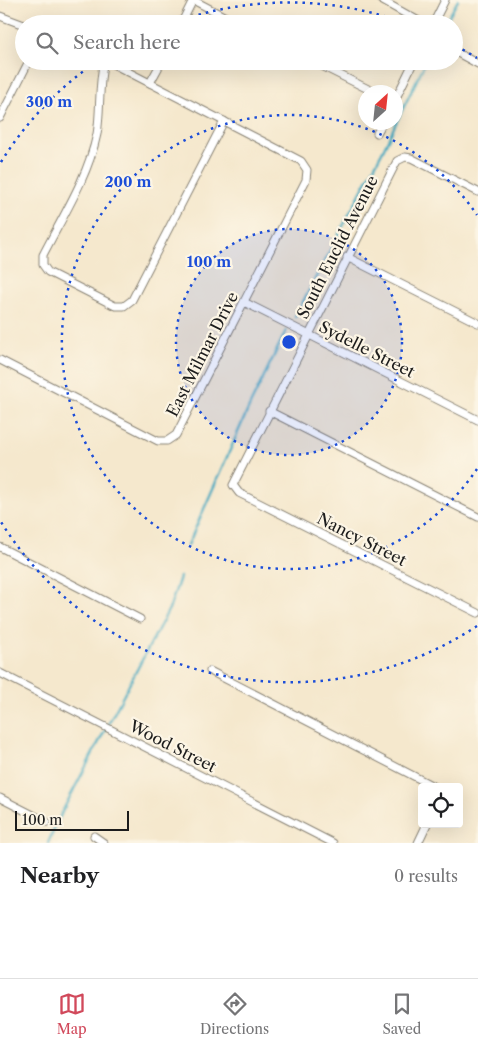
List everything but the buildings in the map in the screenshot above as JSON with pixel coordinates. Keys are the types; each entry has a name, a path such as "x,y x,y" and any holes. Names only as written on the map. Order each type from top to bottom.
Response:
{"street":[{"path":"186,15 193,0 222,15"},
{"path":"381,0 408,15"},
{"path":"438,15 445,0"},
{"path":"0,16 15,22"},
{"path":"463,56 478,64"},
{"path":"0,118 24,70"},
{"path":"102,70 99,117 92,153 81,181 43,255 43,265 48,272 114,306 124,306 132,300 224,121 124,70"},
{"path":"150,83 157,70"},
{"path":"330,70 360,85"},
{"path":"402,85 410,70"},
{"name":"East Milmar Drive","path":"0,360 158,441 169,440 176,435 306,180 307,170 301,161 224,121"},
{"name":"South Euclid Avenue","path":"234,488 234,481 395,164 405,157 411,158 478,192"},
{"path":"347,257 478,323"},
{"name":"Sydelle Street","path":"244,302 478,420"},
{"path":"269,412 478,517"},
{"name":"Nancy Street","path":"234,488 239,493 478,613"},
{"path":"0,547 140,619"},
{"path":"210,671 426,783"},
{"name":"Wood Street","path":"0,673 333,843"},
{"path":"0,798 47,822"},
{"path":"418,843 425,828"},
{"path":"94,836 104,843"}],"waterway":[{"path":"450,15 458,0"},
{"path":"295,317 382,152 422,70"},
{"path":"188,545 250,405 286,331"},
{"path":"48,843 62,812 170,607 180,577"}]}
